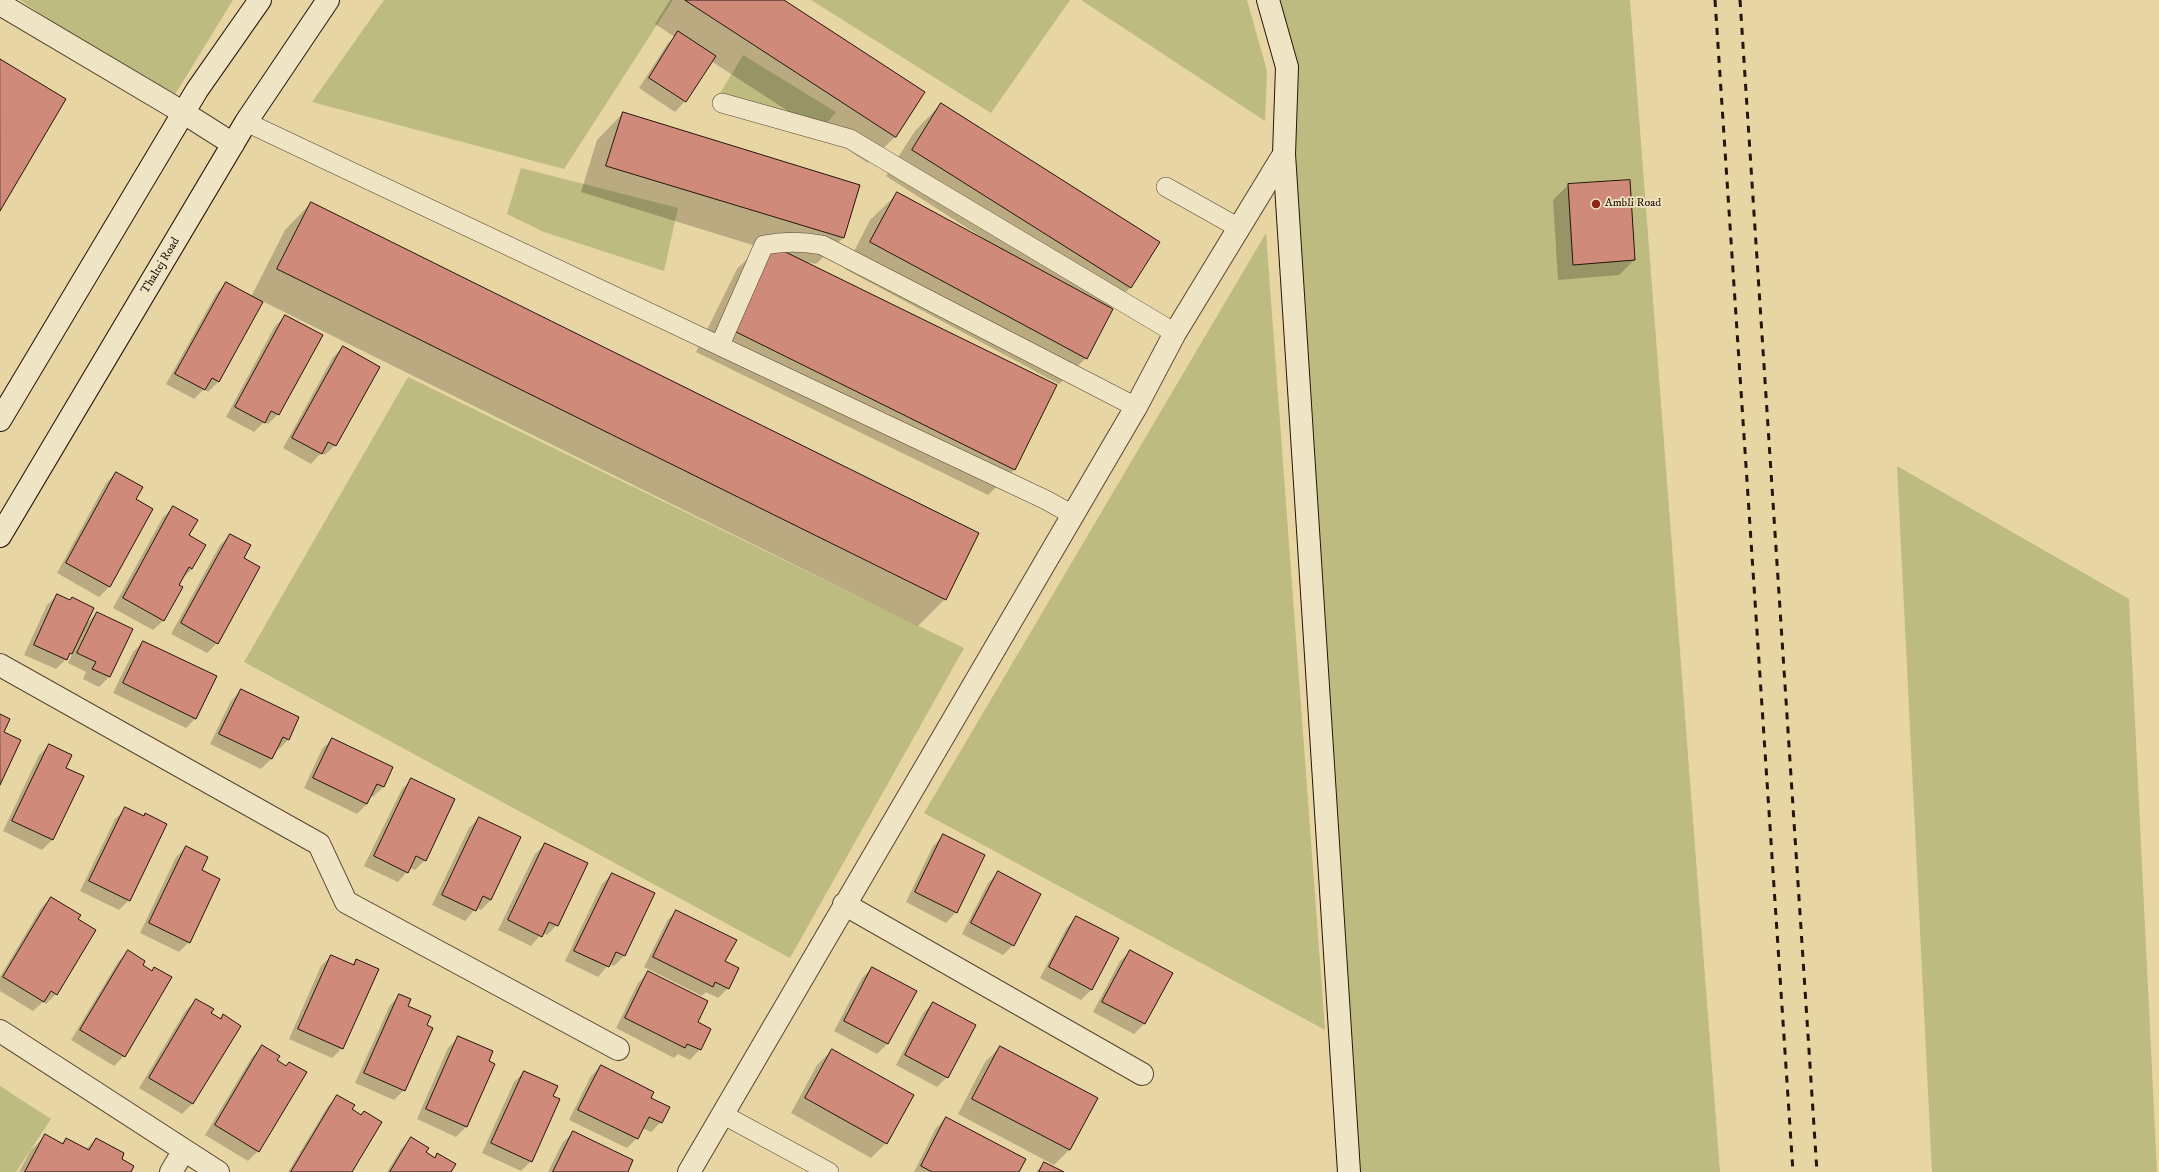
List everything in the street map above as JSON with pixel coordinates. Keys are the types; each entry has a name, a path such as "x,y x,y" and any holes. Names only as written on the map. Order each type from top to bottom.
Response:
{"street":[{"path":"0,420 184,113 260,0"},
{"name":"Thaltej Road","path":"0,536 246,122 328,0"},
{"path":"1268,0 1287,67 1284,154 1349,1172"},
{"path":"0,4 184,113 233,144"},
{"path":"689,1172 844,904 1136,407 1175,333 1284,154"},
{"path":"0,665 319,844 346,902 618,1049"},
{"path":"844,904 1142,1074"},
{"path":"0,1031 218,1172"},
{"path":"171,1172 184,1150"}],"lane":[{"path":"722,103 850,139 1175,333"},
{"path":"246,122 1046,500 1072,515"},
{"path":"1166,187 1239,228"},
{"path":"720,345 764,245 784,241 804,242 822,245 1136,407"},
{"path":"722,1114 828,1172"}],"shaded area":[{"path":"20,0 233,0 171,101"},
{"path":"384,0 673,0 564,169 312,102"},
{"path":"811,0 1070,0 991,113"},
{"path":"1081,0 1247,0 1267,71 1265,121"},
{"path":"1272,0 1630,0 1720,1172 1356,1172"},
{"path":"743,55 836,112 824,127 718,97"},
{"path":"521,168 678,208 664,271 544,232 507,214"},
{"path":"1266,233 1325,1030 924,813"},
{"path":"408,377 964,648 790,958 244,662"},
{"path":"1897,466 2129,599 2157,1172 1932,1172"},
{"path":"0,1086 51,1119 16,1172 0,1172"}],"building":[{"path":"685,0 784,0 925,92 896,137"},
{"path":"678,31 716,56 686,102 649,78"},
{"path":"0,59 66,99 0,211"},
{"path":"941,103 1160,242 1131,288 912,150"},
{"path":"623,112 860,185 844,238 606,166"},
{"path":"1630,180 1635,260 1573,265 1568,184"},
{"path":"897,192 1113,309 1087,359 870,242"},
{"path":"311,202 979,533 946,600 277,269"},
{"path":"763,241 1057,385 1015,470 722,325"},
{"path":"226,282 263,302 219,382 212,378 205,390 175,374"},
{"path":"285,315 323,335 279,415 271,411 265,423 235,407"},
{"path":"343,346 380,367 336,446 328,442 322,454 292,438"},
{"path":"116,472 143,487 136,499 153,509 110,587 66,563"},
{"path":"173,506 198,520 189,535 206,545 192,569 189,567 179,585 183,587 164,621 123,598"},
{"path":"230,534 251,545 244,558 260,567 218,644 181,623"},
{"path":"57,594 70,600 72,597 94,608 72,654 70,653 67,660 34,645"},
{"path":"97,612 133,629 110,677 92,669 96,662 77,653"},
{"path":"143,641 217,676 196,719 123,683"},
{"path":"241,689 299,717 289,740 283,737 272,759 219,734"},
{"path":"0,714 10,719 4,732 21,740 0,785"},
{"path":"332,738 393,767 384,787 377,784 367,804 313,778"},
{"path":"49,744 72,755 66,768 84,776 53,840 12,821"},
{"path":"411,778 455,799 426,861 416,856 408,873 374,856"},
{"path":"125,807 144,816 145,813 167,824 130,901 89,881"},
{"path":"479,817 521,837 491,900 483,896 476,911 442,895"},
{"path":"943,834 985,855 957,913 915,892"},
{"path":"545,843 588,863 558,926 549,922 542,937 508,920"},
{"path":"186,846 208,857 202,870 220,879 190,943 149,923"},
{"path":"998,871 1041,894 1014,946 971,923"},
{"path":"612,873 655,893 625,956 616,952 609,967 574,951"},
{"path":"51,897 81,915 78,919 96,930 57,995 51,991 44,1002 3,977"},
{"path":"676,910 737,940 725,961 739,968 729,989 715,982 713,987 653,957"},
{"path":"1076,916 1119,938 1092,990 1049,967"},
{"path":"128,950 145,961 143,965 152,971 154,967 172,977 125,1057 80,1030"},
{"path":"1130,950 1173,973 1145,1024 1102,1002"},
{"path":"331,955 354,965 356,959 379,969 343,1049 298,1029"},
{"path":"872,967 917,991 888,1044 844,1021"},
{"path":"648,971 708,1001 698,1022 711,1029 701,1050 687,1044 685,1048 625,1018"},
{"path":"399,994 411,999 408,1006 431,1016 427,1025 433,1028 405,1091 364,1073"},
{"path":"196,999 214,1009 211,1013 221,1019 223,1014 241,1026 193,1104 149,1078"},
{"path":"933,1002 976,1025 948,1078 905,1055"},
{"path":"458,1036 493,1051 489,1061 495,1064 467,1127 426,1109"},
{"path":"262,1045 280,1056 277,1060 286,1066 289,1062 307,1072 259,1152 215,1125"},
{"path":"1000,1046 1098,1098 1070,1150 972,1099"},
{"path":"832,1049 914,1095 887,1144 805,1098"},
{"path":"601,1065 654,1092 651,1098 670,1107 662,1123 649,1117 638,1139 578,1110"},
{"path":"524,1071 558,1086 553,1096 560,1099 532,1162 491,1143"},
{"path":"337,1095 355,1105 352,1109 361,1115 364,1111 382,1122 352,1172 291,1172"},
{"path":"946,1117 1026,1159 1019,1172 932,1172 921,1166"},
{"path":"573,1131 633,1160 628,1172 553,1172"},
{"path":"45,1134 63,1144 66,1138 89,1150 96,1138 124,1153 122,1159 134,1166 131,1172 25,1172"},
{"path":"411,1137 429,1148 426,1152 435,1158 437,1153 456,1164 451,1172 390,1172"},
{"path":"1044,1162 1064,1172 1039,1172"}],"railway":[{"path":"1715,0 1793,1172"},
{"path":"1740,0 1817,1172"}],"place":[{"name":"Ambli Road","path":"1596,204"}]}
